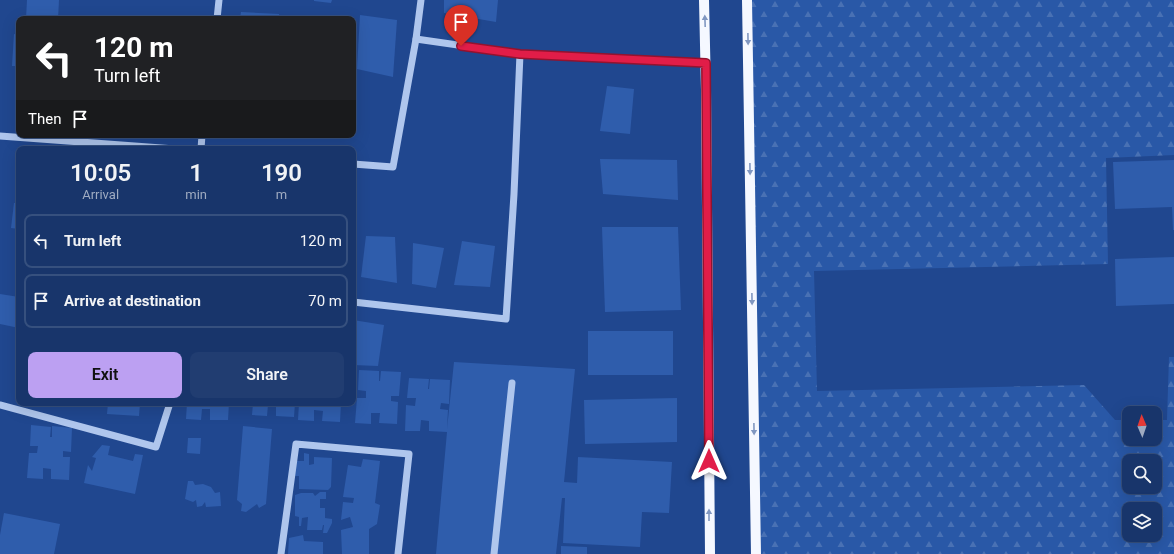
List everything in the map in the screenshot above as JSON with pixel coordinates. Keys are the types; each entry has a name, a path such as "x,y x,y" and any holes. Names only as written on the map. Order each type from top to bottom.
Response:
{"main road":[{"path":"704,0 706,63 710,554"},
{"path":"747,0 756,554"}],"street":[{"path":"217,16 219,0"},
{"path":"356,164 393,167 416,39 421,0"},
{"path":"416,39 520,54 706,63"},
{"path":"356,302 506,319 514,194 520,54"},
{"path":"0,136 16,137"},
{"path":"27,138 135,146"},
{"path":"494,554 512,383"},
{"path":"0,405 156,447 169,406"},
{"path":"281,554 296,444 409,454 398,554"}],"green space":[{"path":"747,0 1174,0 1174,155 1106,158 1108,264 814,271 817,391 1084,385 1115,420 1122,420 1122,446 1162,446 1162,420 1167,420 1169,357 1174,357 1174,554 756,554"}],"building":[{"path":"27,0 59,0 58,16 26,16"},
{"path":"314,0 332,0 331,3"},
{"path":"444,0 498,0 496,22 444,13"},
{"path":"241,12 279,14 279,16 240,16"},
{"path":"360,15 397,20 393,77 357,69"},
{"path":"14,34 16,34 16,66 12,66"},
{"path":"607,86 634,89 630,134 600,131"},
{"path":"600,159 677,160 678,200 603,194"},
{"path":"1174,160 1174,230 1172,207 1115,209 1113,162"},
{"path":"14,203 16,203 16,229 11,228"},
{"path":"602,227 678,227 681,310 605,312"},
{"path":"366,236 395,237 397,283 361,277"},
{"path":"462,241 495,246 490,287 454,285"},
{"path":"413,243 444,248 436,288 412,284"},
{"path":"1174,257 1174,304 1116,306 1115,259"},
{"path":"0,294 16,297 16,327 0,324"},
{"path":"356,320 384,325 378,366 356,365"},
{"path":"588,331 673,331 673,375 588,375"},
{"path":"454,362 575,369 564,482 577,483 578,457 672,462 669,513 642,512 640,547 563,543 565,498 562,498 556,554 436,554 447,432 429,431 429,421 421,420 420,431 405,431 406,405 415,406 416,398 407,398 409,378 429,379 428,389 430,379 450,380 449,404 441,403 440,409 448,410 447,429"},
{"path":"359,370 379,371 379,381 381,371 401,372 399,396 391,396 391,401 398,402 397,424 379,423 380,413 371,413 371,424 355,423 357,398 366,398 366,391 358,390"},
{"path":"677,398 677,442 585,444 584,400"},
{"path":"108,406 140,406 139,416 107,414"},
{"path":"187,406 229,406 228,420 210,420 210,409 202,409 201,420 186,419"},
{"path":"253,406 268,406 267,416 252,415"},
{"path":"276,406 295,406 294,417 276,416"},
{"path":"299,406 341,406 340,422 322,421 323,411 314,410 314,421 298,420"},
{"path":"31,425 51,427 50,437 52,437 52,426 72,428 71,452 63,451 63,457 70,457 69,480 51,479 51,469 43,468 43,479 27,478 29,453 37,453 38,446 30,446"},
{"path":"243,426 272,429 266,504 259,508 257,504 246,512 241,511 242,504 237,500"},
{"path":"188,438 201,438 200,454 187,453"},
{"path":"102,445 110,446 108,455 133,461 135,454 143,455 135,494 84,483 88,465 92,471 96,458 92,457"},
{"path":"304,453 309,454 309,465 314,464 314,457 332,458 331,487 328,490 299,489 299,476 294,476 295,461 304,461"},
{"path":"363,459 380,461 375,503 380,505 377,524 369,529 369,554 342,554 341,530 353,527 350,517 341,520 343,502 353,503 354,498 343,497 348,465 361,467"},
{"path":"188,481 193,481 195,485 203,484 211,487 215,493 220,492 221,506 206,507 205,502 202,506 197,507 196,500 193,502 185,499"},
{"path":"320,492 326,492 326,499 320,499 320,508 325,508 325,518 332,519 332,523 327,533 323,533 324,525 322,530 307,530 308,517 302,518 301,526 299,526 299,517 295,516 295,495 301,493 313,493 315,496"},
{"path":"4,513 60,524 54,554 0,554 0,535"},
{"path":"303,535 304,541 323,542 323,554 288,554 289,538"},
{"path":"561,546 587,547 587,554 561,554"}],"route":[{"path":"461,46 520,54 706,63 709,461"}]}
